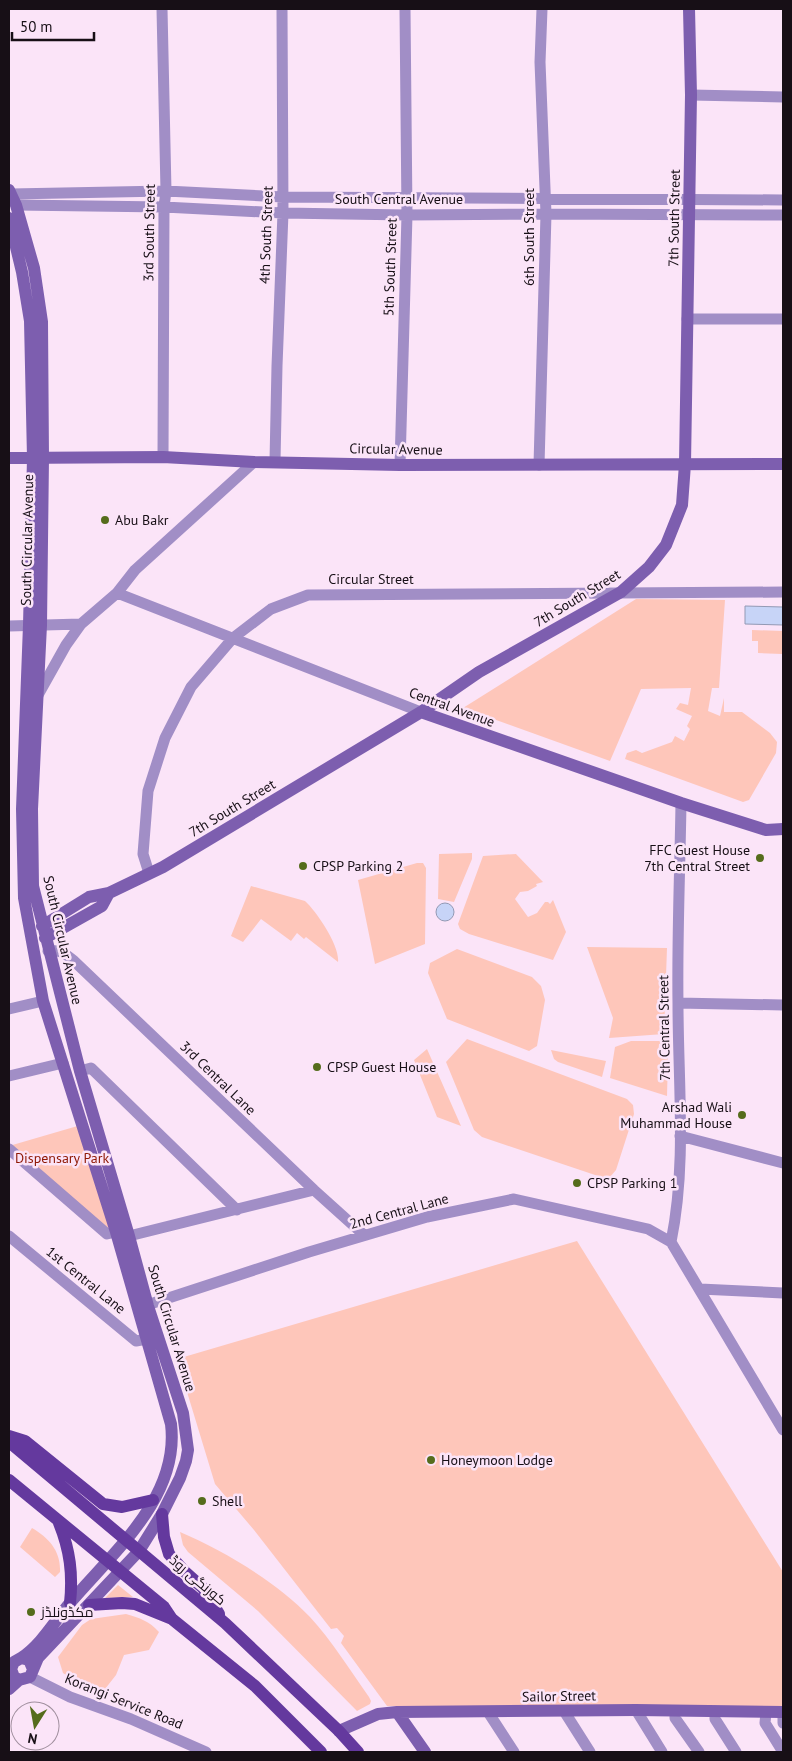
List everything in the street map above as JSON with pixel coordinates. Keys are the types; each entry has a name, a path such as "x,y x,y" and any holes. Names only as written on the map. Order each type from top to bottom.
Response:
{"main road":[{"path":"9,1436 24,1440 103,1504 122,1507 153,1500"},
{"name":"کورنگی روڈ","path":"9,1442 225,1623 339,1730 358,1752"},
{"path":"9,1480 164,1606 172,1619"},
{"path":"162,1514 164,1537 169,1554 184,1571 204,1588 225,1623"},
{"path":"58,1521 64,1536 71,1565 72,1586 70,1603"},
{"path":"89,1605 135,1604 172,1619 255,1686 321,1752"}],"street":[{"name":"3rd South Street","path":"162,9 166,191 164,208 163,457"},
{"name":"4th South Street","path":"276,461 276,366 283,212 282,9"},
{"name":"5th South Street","path":"400,465 407,215 405,9"},
{"name":"6th South Street","path":"539,465 546,214 540,62 542,9"},
{"name":"7th South Street","path":"44,932 89,897 109,894 163,867 421,712 479,672 621,592 649,567 666,545 682,505 685,464 691,95 689,9"},
{"path":"691,95 783,97"},
{"path":"12,196 166,191 283,197 783,200"},
{"name":"South Central Avenue","path":"12,196 164,208 283,212 407,215 783,215"},
{"name":"South Circular Avenue","path":"12,196 34,268 42,322 35,625 22,809 23,890 27,920 43,1001 116,1232 183,1413 188,1450 180,1478 162,1514 139,1551 38,1658 18,1668"},
{"name":"South Circular Avenue","path":"9,218 22,272 30,321 38,458"},
{"path":"687,319 783,319"},
{"name":"Circular Avenue","path":"9,458 163,457 254,462 400,465 783,464"},
{"path":"38,695 81,624 117,593 135,570 254,462"},
{"name":"Circular Street","path":"149,873 143,854 148,791 165,738 192,687 233,638 271,609 308,595 783,592"},
{"name":"Central Avenue","path":"117,593 421,712 681,803 766,830 783,829"},
{"path":"9,626 81,624"},
{"name":"South Circular Avenue","path":"18,1668 70,1603 126,1541 153,1500 170,1460 172,1434 171,1424 147,1339 143,1306 129,1236 80,1071 48,952 33,886 32,809 38,695 35,625"},
{"name":"7th Central Street","path":"671,1242 678,1212 680,1136 678,1003 681,803"},
{"name":"3rd Central Lane","path":"48,952 55,950 74,961 314,1190 364,1235"},
{"path":"9,1010 43,1001"},
{"path":"678,1003 783,1005"},
{"path":"9,1076 63,1063"},
{"path":"80,1071 91,1068 237,1210"},
{"path":"680,1136 783,1163"},
{"path":"9,1149 107,1234 116,1232"},
{"path":"129,1236 314,1190"},
{"name":"2nd Central Lane","path":"143,1306 364,1235 427,1217 514,1199 648,1229 671,1242"},
{"name":"1st Central Lane","path":"9,1236 136,1341 147,1339"},
{"path":"671,1242 783,1430"},
{"path":"700,1289 783,1293"},
{"path":"9,1689 18,1668"},
{"name":"Korangi Service Road","path":"18,1668 70,1698 131,1719 206,1752"},
{"path":"636,1710 662,1752"},
{"name":"Sailor Street","path":"339,1730 378,1714 397,1712 636,1710 783,1712"},
{"path":"564,1711 589,1752"},
{"path":"675,1711 675,1718 700,1752"},
{"path":"715,1711 715,1718 736,1752"},
{"path":"397,1712 425,1752"},
{"path":"488,1712 514,1752"},
{"path":"766,1712 765,1723 782,1752"},
{"path":"783,1712 783,1723"}],"green space":[{"path":"636,599 725,600 719,688 712,688 708,711 720,716 724,698 724,712 742,712 770,733 777,742 776,753 749,800 743,802 625,759 627,753 636,750 642,753 672,742 675,736 684,741 690,729 687,726 692,716 676,709 680,703 688,705 691,688 641,689 610,761 463,708"},
{"path":"752,630 783,631 783,656 782,654 758,653 758,641 752,641"},
{"path":"472,853 472,859 454,902 438,899 439,854"},
{"path":"516,854 543,882 536,884 537,886 528,891 520,892 515,899 528,917 537,913 545,902 550,904 553,900 566,932 553,960 469,934 460,929 458,924 483,856"},
{"path":"417,863 423,863 426,868 425,944 375,964 358,880"},
{"path":"251,886 305,901 316,913 332,939 338,955 338,962 306,937 304,939 297,933 291,941 261,919 243,942 231,936"},
{"path":"587,947 667,948 664,1034 609,1038 613,1018"},
{"path":"457,949 532,977 541,986 545,1000 537,1046 529,1051 447,1019 428,973 430,963"},
{"path":"467,1039 627,1099 633,1105 634,1114 616,1170 610,1177 601,1177 482,1137 474,1130 446,1062"},
{"path":"631,1041 663,1041 663,1043 659,1044 658,1056 668,1057 667,1096 610,1078 615,1047"},
{"path":"427,1049 461,1126 437,1117 414,1060"},
{"path":"551,1050 606,1061 602,1077 558,1062 554,1059"},
{"name":"Dispensary Park","path":"81,1125 114,1232 107,1233 9,1146"},
{"name":"Honeymoon Lodge","path":"577,1241 783,1572 783,1706 387,1706 341,1643 344,1636 337,1628 331,1629 254,1530 215,1484 177,1359"},
{"path":"32,1528 44,1536 56,1551 60,1572 55,1577 20,1547"},
{"path":"180,1532 232,1558 266,1580 297,1604 318,1626 333,1646 369,1697 370,1704 357,1711 258,1611 188,1552 183,1545"},
{"path":"118,1585 133,1597 105,1598"},
{"path":"126,1614 144,1620 159,1632 149,1650 124,1655 116,1675 105,1689 81,1685 63,1673 58,1657 82,1625 91,1619"}],"water":[{"path":"745,606 783,607 783,625 745,624"},
{"path":"445,903 451,906 454,912 451,918 445,921 439,918 436,912 439,906"}],"place":[{"name":"Abu Bakr","path":"105,520"},
{"name":"FFC Guest House 7th Central Street","path":"760,858"},
{"name":"CPSP Parking 2","path":"303,866"},
{"name":"CPSP Guest House","path":"317,1067"},
{"name":"Arshad Wali Muhammad House","path":"742,1115"},
{"name":"CPSP Parking 1","path":"577,1183"},
{"name":"Honeymoon Lodge","path":"431,1460"},
{"name":"Shell","path":"202,1501"},
{"name":"مکڈونلڈز","path":"31,1612"}]}
